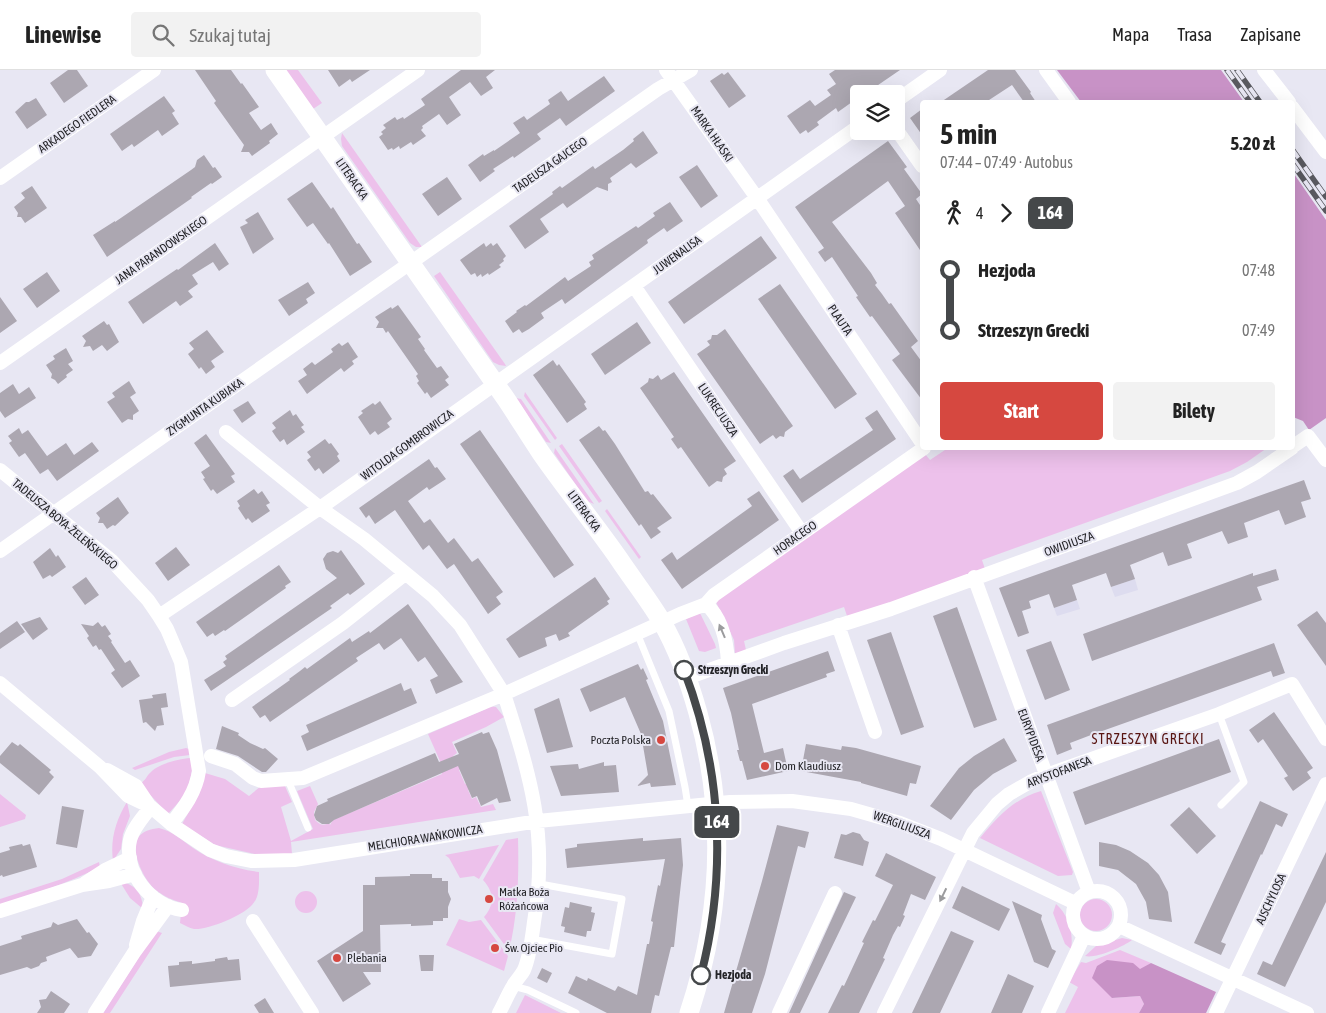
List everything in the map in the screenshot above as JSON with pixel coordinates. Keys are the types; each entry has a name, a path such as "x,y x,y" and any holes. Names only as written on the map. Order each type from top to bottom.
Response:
{"street":[{"name":"ARKADEGO FIEDLERA","path":"0,178 154,70"},
{"name":"LITERACKA","path":"275,70 495,383 541,453 589,516 662,623 687,678 706,740 718,839 715,898 705,960 689,1013"},
{"name":"JANA PARANDOWSKIEGO","path":"0,363 418,70"},
{"name":"TADEUSZA GAJCEGO","path":"411,264 669,75 691,70"},
{"path":"905,95 940,70"},
{"path":"1046,70 1068,100"},
{"path":"1264,70 1287,100"},
{"name":"MARKA HŁASKI","path":"669,75 757,198"},
{"path":"1295,111 1326,152"},
{"name":"JUWENALISA","path":"495,383 850,132"},
{"path":"904,140 920,163"},
{"name":"PLAUTA","path":"757,198 920,439"},
{"name":"ZYGMUNTA KUBIAKA","path":"0,550 411,264"},
{"name":"LUKRECJUSZA","path":"634,286 802,533"},
{"name":"WITOLDA GOMBROWICZA","path":"159,616 320,508 495,383"},
{"path":"226,432 320,508 364,539 433,596 460,625 504,694 533,793 538,821 540,884 532,939 524,970 499,1013"},
{"name":"OWIDIUSZA","path":"1295,445 1308,436 1326,460"},
{"name":"HORACEGO","path":"662,623 706,604 714,595 921,450"},
{"name":"OWIDIUSZA","path":"687,678 728,662 891,609 1237,483 1257,472 1288,450"},
{"name":"TADEUSZA BOYA-ŻELEŃSKIEGO","path":"0,470 112,562 148,600 167,629 181,662 199,770 195,788 171,824"},
{"path":"232,700 343,623 405,574"},
{"name":"EURYPIDESA","path":"974,578 1089,892"},
{"path":"706,604 714,611 727,643 728,662"},
{"path":"211,756 235,764 253,778 261,781 302,778 504,694 662,623"},
{"path":"838,625 875,732"},
{"name":"MELCHIORA WAŃKOWICZA","path":"0,683 100,767 136,786 151,807 171,824 210,850 226,856 251,861 294,860 538,821 715,803"},
{"name":"ARYSTOFANESA","path":"884,1013 972,833 997,804 1016,790 1046,775 1219,714 1292,684 1326,739"},
{"name":"AJSCHYLOSA","path":"1216,1013 1326,784"},
{"name":"WERGILIUSZA","path":"715,803 776,800 807,802 851,809 908,826 1075,903"},
{"path":"95,1013 135,951 175,908 153,897 140,884 130,858 130,842 133,832 151,807"},
{"path":"82,885 105,870 130,858"},
{"path":"0,911 82,885 109,881 135,874"},
{"path":"1099,890 1108,893 1120,907 1121,917 1119,926 1112,934 1104,938 1094,939 1084,936 1077,929 1073,920 1075,903 1080,897 1089,892 1099,890"},
{"path":"779,1013 835,893"},
{"path":"135,951 143,921 153,897"},
{"path":"253,921 312,1013"},
{"path":"1119,926 1307,1013"},
{"path":"1048,1013 1084,936"}],"lane":[{"path":"637,633 669,711 688,806"},
{"path":"1219,714 1244,782 1221,805"},
{"path":"288,780 308,828"},
{"path":"532,939 612,954 622,899 540,884"},
{"path":"513,986 528,990 576,1013"}],"shaded area":[{"path":"285,70 298,70 322,103 313,109"},
{"path":"1057,70 1221,70 1243,100 1080,100"},
{"path":"342,133 422,247 416,247 410,243 342,146"},
{"path":"1295,175 1326,220 1326,418 1309,430 1303,421 1295,418"},
{"path":"440,272 506,366 493,362 434,276"},
{"path":"525,392 557,438 555,440 524,396"},
{"path":"516,398 521,399 551,443 546,442"},
{"path":"562,444 602,501 599,503 559,446"},
{"path":"555,448 594,504 587,501 554,453"},
{"path":"945,450 1264,450 1230,471 982,560 985,569 848,619 844,607 744,641 746,650 735,654 734,640 716,602 718,600 925,454 930,460"},
{"path":"607,509 641,557 639,559 605,511"},
{"path":"1135,579 1138,590 1115,597 1111,587"},
{"path":"1077,600 1080,609 1057,616 1054,608"},
{"path":"700,613 716,648 705,652 699,651 686,619"},
{"path":"489,706 496,707 504,717 452,742 457,753 453,756 457,765 464,768 459,770 465,784 470,783 472,787 468,790 472,799 476,797 481,807 493,804 496,810 291,842 292,854 259,855 215,845 182,824 199,794 205,773 225,779 249,796 261,786 285,786 292,802 281,807 291,841 313,829 297,791 310,786 318,804 314,812 315,820 318,823 329,823 330,825 333,820 442,774 441,771 444,770 428,734"},
{"path":"189,749 190,755 174,757 135,770 132,768 169,752"},
{"path":"190,758 194,762 187,793 168,814 140,784 159,766 175,760"},
{"path":"1041,791 1073,872 1072,875 1058,876 980,838 1007,809 1031,794"},
{"path":"0,794 26,815 25,819 0,827"},
{"path":"127,802 130,816 123,834 121,849 113,861 112,845 115,830"},
{"path":"159,828 173,834 200,853 216,861 233,867 259,872 258,894 255,902 233,918 216,925 194,929 180,923 182,903 163,895 152,887 137,859 136,844 138,838 144,832"},
{"path":"518,838 517,895 509,951 484,917 488,912 492,898 483,880 506,840"},
{"path":"499,845 479,879 474,876 460,878 449,858 445,855"},
{"path":"99,862 100,867 76,878 0,905 0,899 62,879"},
{"path":"120,882 134,887 142,899 143,909 130,898"},
{"path":"306,891 314,894 317,902 314,910 306,913 298,910 295,902 298,894"},
{"path":"1096,899 1107,904 1112,915 1107,926 1096,931 1085,926 1080,915 1085,904"},
{"path":"1056,904 1064,913 1069,925 1072,937 1071,949 1065,944 1053,913"},
{"path":"459,919 469,922 481,920 508,956 504,971 446,945"},
{"path":"156,931 162,933 110,1013 103,1013"},
{"path":"1122,938 1132,940 1109,952 1095,956 1085,956 1096,946"},
{"path":"1120,950 1151,963 1140,970 1112,998 1140,996 1144,1004 1139,1013 1065,1013 1078,987 1069,982 1081,962 1086,963"},
{"path":"1107,960 1133,963 1140,969 1151,963 1216,992 1206,1013 1139,1013 1144,1004 1140,996 1112,998 1092,978 1097,966"},
{"path":"525,995 561,1013 516,1013"}],"building":[{"path":"68,70 77,70 88,86 64,103 50,83"},
{"path":"195,70 231,70 259,107 249,113 261,130 271,123 278,134 269,141 270,143 252,156 249,152 241,152 244,145 214,103 216,101"},
{"path":"328,70 370,70 352,82 350,79 339,87"},
{"path":"461,70 495,70 486,77 493,88 481,96 470,82 449,97 461,115 447,125 439,114 422,126 421,130 426,136 413,145 411,142 400,149 399,146 393,150 392,148 388,150 379,137 386,128 383,125 395,117 397,120 403,117 404,119 425,105 421,99"},
{"path":"835,70 900,70 878,85 850,85 850,103 838,112 836,108 817,122 819,125 808,133 806,130 800,134 787,116 810,100 815,106 831,95 827,90 836,84 829,74"},
{"path":"988,70 1015,70 1035,100 1023,100 1012,85 989,100 944,100"},
{"path":"728,72 746,96 729,108 710,81 722,73 724,75"},
{"path":"604,76 615,91 566,126 560,118 537,134 541,139 514,158 513,156 493,169 495,171 480,182 468,165 483,154 484,156 494,151 520,133 513,123 524,116 527,120 550,104 548,100 561,91 568,101"},
{"path":"164,96 175,111 172,113 179,124 162,136 158,130 134,147 132,144 122,151 110,134"},
{"path":"36,98 47,115 27,129 15,112 26,102"},
{"path":"920,110 920,132 910,118"},
{"path":"643,131 658,153 636,168 631,163 610,178 612,182 608,184 608,191 597,187 567,208 563,203 540,219 549,232 525,249 509,226 553,194 552,192 560,186 562,188 593,166 595,169 623,150"},
{"path":"888,141 907,167 904,169 920,191 920,196 916,199 920,205 920,250 895,213 905,206 888,181 832,222 871,273 877,283 875,285 889,304 891,303 918,341 911,347 920,359 920,397 892,360 900,354 872,316 870,317 832,257 825,262 818,252 824,248 795,207"},
{"path":"204,155 222,177 107,257 93,235 191,170 195,167 197,160"},
{"path":"697,165 718,196 701,208 679,177"},
{"path":"447,177 462,199 438,216 422,194"},
{"path":"312,182 331,209 333,207 357,244 359,243 372,262 350,276 329,243 313,223 307,227 287,199"},
{"path":"32,186 47,208 25,223 21,217 17,217 18,213 14,207 25,198 21,193"},
{"path":"670,202 683,221 667,232 664,228 647,240 648,243 565,304 562,299 541,313 544,318 529,329 522,333 519,329 513,333 505,321 516,311 526,306 565,277 568,281 591,266 589,262 594,259 592,255 636,226 638,228 655,216 653,213"},
{"path":"258,212 274,239 253,254 240,227 248,223 245,220"},
{"path":"761,236 777,258 684,324 668,302"},
{"path":"215,243 229,264 219,271 213,262 192,275 198,284 188,291 193,297 180,306 176,301 143,324 128,302 178,270"},
{"path":"484,243 486,247 491,243 493,246 497,243 506,256 499,265 501,267 489,275 488,273 482,277 481,274 477,277 475,273 471,275 460,260"},
{"path":"47,272 60,291 37,308 23,289"},
{"path":"308,282 315,293 306,299 308,303 289,316 278,300"},
{"path":"780,284 857,394 835,409 758,299"},
{"path":"0,297 17,321 0,333"},
{"path":"398,305 421,337 418,339 424,350 437,368 441,366 449,377 445,380 449,385 431,398 427,392 425,394 417,383 419,381 416,376 418,374 388,331 386,333 383,328 376,328 379,322 375,317"},
{"path":"104,321 107,325 109,324 119,342 107,351 102,345 93,351 90,346 83,347 86,341 82,336"},
{"path":"637,322 651,343 605,375 591,354"},
{"path":"725,329 793,426 785,432 784,437 780,436 776,439 773,435 760,444 697,354 710,345 707,341 711,339 712,335 717,335"},
{"path":"207,330 224,352 211,361 215,367 206,374 201,367 199,369 188,354 194,349 189,343"},
{"path":"348,342 358,357 352,361 354,364 344,372 341,368 307,394 298,381 307,375 303,369 312,362 315,365 333,352 331,349 339,343 342,346"},
{"path":"66,348 73,361 68,364 73,370 58,384 51,378 52,374 46,365 55,359 53,356"},
{"path":"553,360 557,366 559,364 586,402 584,404 587,409 567,423 533,375"},
{"path":"674,372 736,461 724,469 727,474 723,477 722,482 717,481 709,487 681,447 678,449 671,439 674,437 640,388 648,382 649,378 653,379 658,375 661,380"},
{"path":"129,381 136,393 130,397 139,411 133,415 133,420 128,419 122,423 107,402 115,397 112,393"},
{"path":"13,384 19,394 29,387 36,398 5,418 0,411 0,393"},
{"path":"248,401 256,413 242,423 233,410"},
{"path":"380,401 392,419 387,423 390,427 378,435 375,431 370,435 358,417 363,413 361,411"},
{"path":"290,410 293,416 296,414 304,425 301,427 305,432 287,445 284,439 280,442 276,437 272,431 276,428 272,423"},
{"path":"877,410 896,439 802,503 783,476 793,469 800,479 873,430 865,418"},
{"path":"599,426 603,431 605,430 615,444 645,492 648,491 651,495 653,494 672,518 657,528 661,532 651,539 641,524 639,526 579,440"},
{"path":"19,428 22,434 28,430 47,456 66,443 74,455 92,442 99,451 57,481 48,469 40,474 25,453 19,457 9,443 12,441 8,436"},
{"path":"480,430 574,565 554,578 460,444"},
{"path":"206,434 235,474 231,476 235,482 217,494 213,489 211,491 203,479 205,478 201,472 210,466 194,443"},
{"path":"325,439 329,444 331,443 339,454 337,456 340,461 323,474 319,468 315,471 307,460 311,457 307,452"},
{"path":"429,459 446,479 429,490 427,487 408,501 424,523 430,519 448,543 454,538 472,562 478,558 503,592 496,597 501,604 488,614 454,564 447,569 429,545 423,550 395,510 375,524 369,515 366,518 359,508"},
{"path":"1304,480 1311,499 1301,502 1306,517 1285,525 1279,510 1244,523 1248,537 1228,544 1222,531 1187,544 1192,558 1168,566 1163,552 1130,565 1135,579 1111,587 1106,573 1072,585 1077,600 1054,608 1049,594 1029,601 1031,608 1022,611 1029,633 1018,637 999,588"},
{"path":"254,489 258,494 262,491 270,503 266,505 270,511 252,523 248,518 246,520 238,508 240,506 237,501"},
{"path":"759,491 779,520 682,589 661,560 672,552 677,560 752,506 747,499"},
{"path":"118,497 129,513 115,526 113,525 107,529 103,523 98,523 100,518 96,513"},
{"path":"176,547 190,565 168,581 155,563"},
{"path":"50,548 56,557 58,555 66,567 52,577 50,575 43,579 33,562"},
{"path":"341,550 365,584 350,595 348,593 330,606 332,608 211,691 204,680 226,666 223,662 227,659 225,656 337,578 326,569 323,559 327,553 333,551 338,553"},
{"path":"279,565 291,582 285,586 286,588 225,631 215,636 213,633 207,637 196,622"},
{"path":"1276,569 1279,580 1257,587 1262,600 1092,661 1083,634 1253,573 1253,576"},
{"path":"86,577 99,595 85,605 72,587"},
{"path":"595,577 610,599 607,601 609,604 568,633 570,636 559,641 556,634 545,638 547,646 519,658 506,639"},
{"path":"408,604 463,682 436,694 430,680 438,676 425,657 418,662 401,638 384,650 379,643 356,658 358,661 270,722 265,715 260,718 252,707 305,667 307,669 350,638 352,642 369,631 370,633"},
{"path":"957,607 997,720 974,728 933,616"},
{"path":"1317,611 1326,623 1326,666 1297,625"},
{"path":"40,617 48,629 33,640 21,624"},
{"path":"17,621 25,632 0,649 0,633"},
{"path":"98,622 102,627 105,625 111,634 108,636 125,663 130,660 140,676 122,688 111,673 115,670 101,649 99,650 96,645 93,647 87,638 89,636 81,624 93,626"},
{"path":"891,632 924,727 901,735 867,640"},
{"path":"1051,641 1070,690 1045,700 1026,650"},
{"path":"1274,643 1285,673 1273,677 1271,671 1091,735 1070,743 1072,749 1057,755 1047,725"},
{"path":"828,651 835,671 826,674 827,677 752,704 764,753 783,748 788,771 747,780 737,750 739,750 731,713 723,688"},
{"path":"638,664 641,670 643,668 648,679 646,680 663,721 676,785 651,787 650,783 637,786 648,775 641,734 625,697 590,712 580,689"},
{"path":"401,683 404,691 411,688 417,703 307,751 301,736 309,732 306,725"},
{"path":"166,693 168,707 161,708 164,725 157,726 155,731 146,722 143,723 139,700 153,698 152,695"},
{"path":"559,698 573,747 547,753 534,709"},
{"path":"1274,712 1313,768 1307,772 1311,778 1293,791 1284,778 1288,776 1263,739 1258,743 1249,730"},
{"path":"222,726 239,733 238,735 250,743 263,749 265,748 278,759 266,772 262,772 238,756 216,749"},
{"path":"482,732 483,734 489,732 497,750 511,801 499,803 497,798 481,806 477,796 472,798 458,766 334,820 329,824 322,824 316,820 314,815 317,806 328,801 327,799 435,753 439,762 459,754 454,744"},
{"path":"1004,738 1017,761 993,774 974,790 951,820 930,806 959,768 974,756"},
{"path":"1219,739 1231,772 1085,825 1073,792"},
{"path":"12,742 18,746 20,744 51,770 49,772 54,777 39,795 0,763 0,756"},
{"path":"806,744 841,750 842,746 856,748 921,766 916,784 910,783 907,796 861,782 801,771"},
{"path":"604,762 604,766 616,765 619,792 561,796 550,766 578,764 579,769"},
{"path":"1260,801 1288,814 1282,827 1276,824 1261,854 1221,942 1226,944 1221,955 1194,943"},
{"path":"62,806 84,810 77,848 56,844"},
{"path":"1189,807 1216,836 1197,854 1170,825"},
{"path":"777,825 809,832 805,848 798,846 765,974 752,1013 724,1013 762,881"},
{"path":"853,832 860,834 864,840 869,842 863,866 834,858 841,834 846,835"},
{"path":"643,838 643,841 681,838 683,865 674,947 671,947 659,996 655,995 651,1013 607,1013 568,993 576,976 587,981 588,978 615,991 618,986 637,995 647,944 649,944 658,885 660,886 665,859 567,868 565,849 577,847 577,844"},
{"path":"1099,842 1116,845 1130,851 1148,863 1159,875 1168,892 1172,922 1149,919 1146,902 1136,884 1118,870 1099,866"},
{"path":"22,844 23,846 30,844 37,867 3,877 2,875 0,876 0,853 10,850 9,847"},
{"path":"1326,852 1326,902 1285,987 1257,974 1263,961 1272,965"},
{"path":"886,853 936,877 925,900 911,894 903,915 905,916 900,927 898,926 893,935 883,958 885,959 859,1013 828,1013 842,985 844,986 864,943 862,942 893,885 875,876"},
{"path":"410,874 432,874 432,878 442,878 442,881 448,881 448,892 451,899 448,907 448,918 443,918 443,921 433,921 433,925 380,925 381,972 363,972 371,984 343,1002 317,961 363,931 363,885 375,885 375,877 410,876"},
{"path":"962,886 1010,909 999,931 952,908"},
{"path":"844,892 856,897 800,1013 789,1013"},
{"path":"1012,901 1042,915 1041,919 1052,949 1056,951 1048,968 1034,962"},
{"path":"570,902 592,907 591,912 595,913 591,931 587,931 586,937 564,932 565,927 561,926 565,907 569,908"},
{"path":"77,919 98,944 91,956 78,958 70,948 46,957 47,961 39,966 31,969 27,967 0,975 0,946 22,939 21,936 51,927 53,922 58,925"},
{"path":"951,931 974,941 940,1013 912,1013"},
{"path":"419,955 434,955 433,971 421,971"},
{"path":"227,957 228,960 239,959 241,980 170,987 168,966 179,965 179,962 192,961 192,964 215,961 215,959"},
{"path":"542,968 552,973 547,983 537,978"},
{"path":"1008,974 1034,986 1022,1013 991,1013"},
{"path":"51,991 70,1004 64,1013 37,1013 41,1007 39,1000 46,999"},
{"path":"265,998 274,1013 259,1013 254,1005"}],"railway":[{"path":"1227,70 1249,100"},
{"path":"1237,70 1259,100"},
{"path":"1295,153 1326,197"},
{"path":"1295,167 1326,211"}],"bus line":[{"name":"164","path":"684,670 706,740 718,839 715,898 701,975"}],"place":[{"name":"Strzeszyn Grecki","path":"684,670"},
{"name":"Poczta Polska","path":"661,740"},
{"name":"Dom Klaudiusz","path":"765,766"},
{"name":"Matka Boża Różańcowa","path":"489,899"},
{"name":"Św. Ojciec Pio","path":"495,948"},
{"name":"Plebania","path":"337,958"},
{"name":"Hezjoda","path":"701,975"}],"district":[{"name":"STRZESZYN GRECKI","path":"1148,739"}]}
